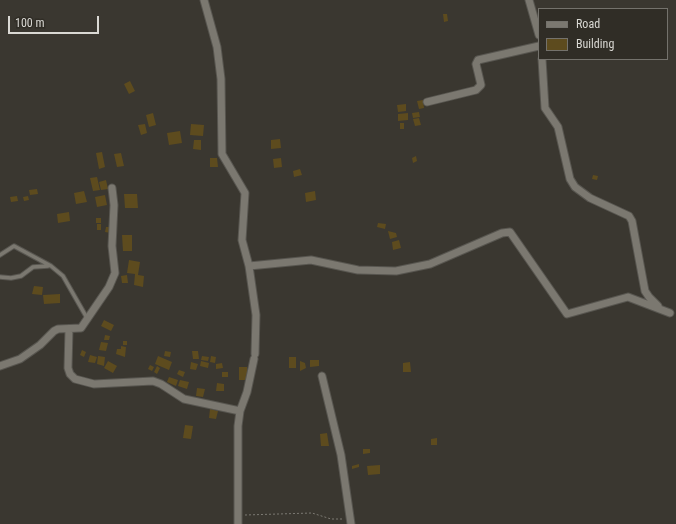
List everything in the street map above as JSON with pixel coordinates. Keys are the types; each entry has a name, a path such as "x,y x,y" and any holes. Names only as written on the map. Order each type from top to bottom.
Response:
{"street":[{"path":"204,0 217,47 221,79 222,154 245,193 242,240 249,266 256,315 255,356 247,392 240,411 238,426 238,521"},
{"path":"529,0 538,32"},
{"path":"427,102 476,90 481,85 476,64 478,60 538,46"},
{"path":"542,60 545,108 558,127 570,179 575,187 590,198 629,216 632,221 645,291 654,303 673,314"},
{"path":"0,366 20,359 40,345 54,331 81,328 88,318 115,273 112,246 114,205 112,188"},
{"path":"249,266 311,260 358,270 396,271 430,264 502,233 510,232 567,314 628,297 673,314"},
{"path":"69,329 68,368 70,374 75,378 94,384 153,381 161,384 184,400 240,411"},
{"path":"322,376 341,455 351,521"}],"lane":[{"path":"0,255 14,246 51,266 63,276 88,318"},
{"path":"0,277 11,278 21,276 33,267 39,265 51,266"}],"path":[{"path":"238,521 244,515 305,513 315,514 331,519 351,521"}],"building":[{"path":"443,14 447,14 448,21 444,22"},
{"path":"130,81 135,91 129,94 124,84"},
{"path":"423,100 424,108 419,109 417,101"},
{"path":"406,104 406,111 398,112 397,105"},
{"path":"419,112 420,117 413,118 412,113"},
{"path":"153,113 156,125 149,127 146,115"},
{"path":"408,113 408,120 398,121 398,114"},
{"path":"419,118 421,125 415,126 413,119"},
{"path":"400,123 404,123 404,129 400,129"},
{"path":"145,124 147,133 141,135 138,125"},
{"path":"191,124 204,125 203,136 190,135"},
{"path":"180,131 182,143 169,145 167,133"},
{"path":"280,139 281,148 271,149 271,140"},
{"path":"194,140 201,140 201,150 193,149"},
{"path":"102,152 105,167 99,169 96,153"},
{"path":"121,153 124,166 117,167 114,154"},
{"path":"416,156 417,161 413,163 412,158"},
{"path":"210,158 217,158 218,167 210,167"},
{"path":"281,158 282,167 274,168 273,159"},
{"path":"300,169 302,175 294,177 293,171"},
{"path":"593,175 598,176 597,180 592,179"},
{"path":"97,177 100,190 93,191 90,178"},
{"path":"106,180 108,189 101,190 99,182"},
{"path":"37,189 38,194 30,195 29,190"},
{"path":"84,191 87,202 76,204 74,193"},
{"path":"315,191 316,200 306,202 305,193"},
{"path":"124,194 137,194 138,208 125,208"},
{"path":"105,195 107,205 97,207 95,197"},
{"path":"17,196 18,201 11,202 10,197"},
{"path":"28,196 29,200 24,201 23,197"},
{"path":"69,212 70,221 58,223 57,214"},
{"path":"96,218 101,218 101,223 96,223"},
{"path":"378,223 386,224 385,229 377,227"},
{"path":"97,224 101,224 101,230 97,230"},
{"path":"106,227 111,227 111,233 105,232"},
{"path":"388,231 396,233 397,237 390,239"},
{"path":"122,235 132,235 132,251 123,251"},
{"path":"399,240 401,248 393,250 392,242"},
{"path":"129,260 140,262 138,275 144,276 143,287 134,285 135,274 127,273"},
{"path":"127,275 128,283 122,283 121,276"},
{"path":"34,286 43,287 42,295 32,294"},
{"path":"60,294 60,303 44,304 43,295"},
{"path":"104,320 114,325 111,331 101,326"},
{"path":"105,335 110,336 109,340 104,340"},
{"path":"123,341 127,341 127,345 123,345"},
{"path":"101,342 108,343 106,351 99,350"},
{"path":"121,346 126,347 125,357 116,354 117,349 121,349"},
{"path":"82,350 86,352 84,357 80,355"},
{"path":"165,351 171,352 170,357 164,356"},
{"path":"192,351 198,351 199,359 193,359"},
{"path":"90,355 97,357 95,363 88,362"},
{"path":"98,356 105,357 104,366 97,364"},
{"path":"158,356 172,362 169,370 155,364"},
{"path":"202,356 209,357 208,361 201,360"},
{"path":"211,356 216,357 215,363 210,362"},
{"path":"289,357 296,357 296,368 289,368"},
{"path":"310,360 319,360 319,366 310,367"},
{"path":"108,361 117,366 113,373 104,368"},
{"path":"201,361 209,363 208,368 200,366"},
{"path":"300,361 305,363 306,368 300,371"},
{"path":"191,362 198,364 196,370 190,369"},
{"path":"410,362 411,372 403,372 403,363"},
{"path":"222,363 223,368 216,369 216,364"},
{"path":"150,365 154,367 152,371 148,369"},
{"path":"157,366 160,368 157,374 154,372"},
{"path":"239,367 247,367 247,380 239,380"},
{"path":"179,370 185,372 183,377 177,374"},
{"path":"222,372 228,372 228,377 222,377"},
{"path":"169,377 178,380 176,386 167,382"},
{"path":"180,380 189,382 187,389 178,386"},
{"path":"217,383 224,384 224,391 216,391"},
{"path":"197,388 205,389 203,397 196,396"},
{"path":"210,409 218,411 216,419 209,418"},
{"path":"185,425 193,426 191,439 183,438"},
{"path":"327,433 329,446 321,446 320,434"},
{"path":"437,438 437,445 431,445 431,439"},
{"path":"363,449 370,449 370,453 363,454"},
{"path":"359,464 359,467 352,469 352,466"},
{"path":"380,465 380,474 368,475 367,466"}]}
